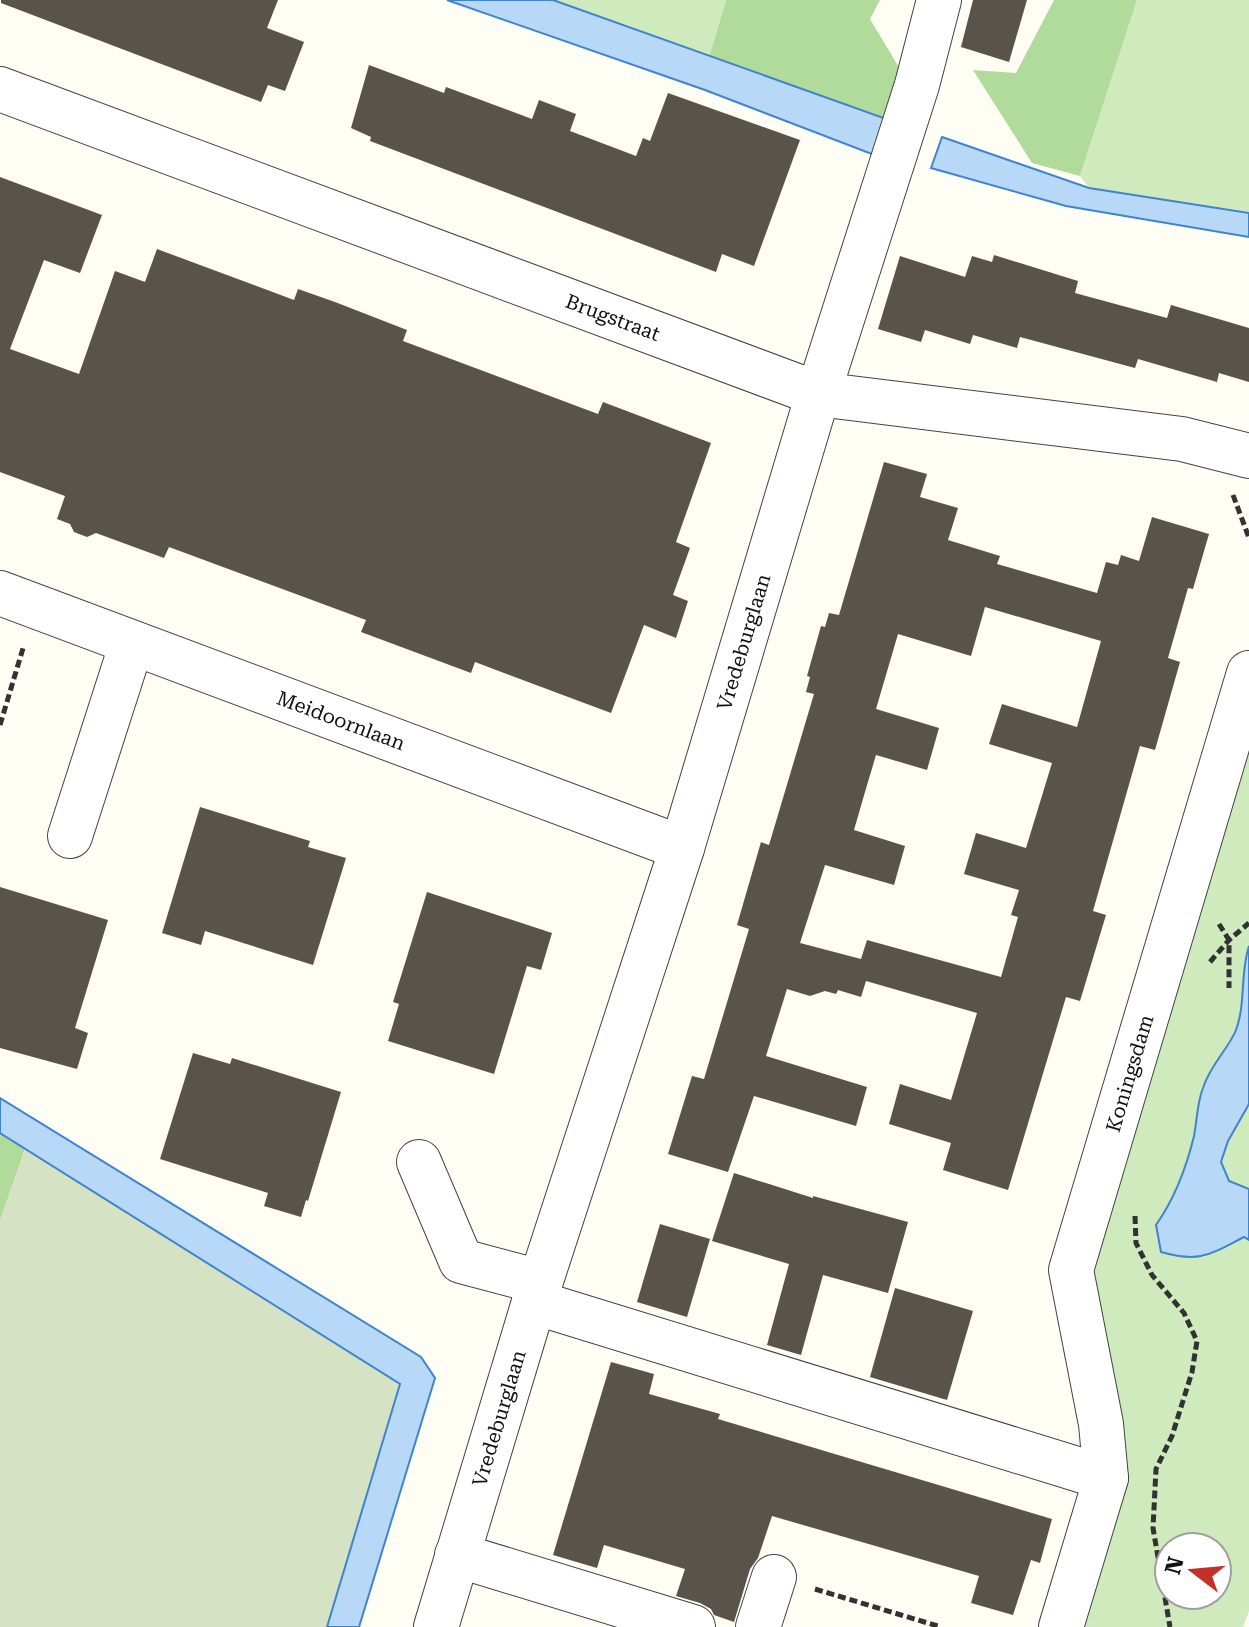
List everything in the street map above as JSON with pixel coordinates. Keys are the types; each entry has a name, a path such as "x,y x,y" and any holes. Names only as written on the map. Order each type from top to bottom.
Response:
{"street":[{"name":"Vredeburglaan","path":"436,1627 537,1292 682,848 818,394 917,85 939,0"},
{"name":"Brugstraat","path":"0,89 818,394 1182,439 1249,456"},
{"name":"Meidoornlaan","path":"18,600 682,848"},
{"path":"70,836 132,643"},
{"name":"Koningsdam","path":"1061,1627 1106,1478 1101,1424 1071,1270 1249,673"},
{"path":"419,1162 461,1261 537,1292 1106,1478"},
{"path":"457,1555 693,1627"},
{"path":"758,1627 774,1577"}],"path":[{"path":"0,725 18,600"},
{"path":"1206,974 1211,959 1249,923"},
{"path":"1135,1212 1136,1243 1152,1275 1184,1313 1197,1341 1192,1372 1172,1436 1156,1469 1153,1528 1170,1627"},
{"path":"774,1577 941,1627"}],"green space":[{"path":"478,0 726,0 702,81"},
{"path":"726,0 880,0 870,19 906,79 883,146 702,81"},
{"path":"1054,0 1137,0 1080,176 1032,163 973,70 1016,73"},
{"path":"1137,0 1249,0 1249,212 1089,188 1080,176"},
{"path":"1249,741 1249,946 1239,1020 1233,1037 1206,1080 1183,1172 1156,1226 1203,1257 1244,1237 1249,1240 1249,1611 1243,1627 1079,1627 1086,1278"},
{"path":"1249,1104 1247,1189 1229,1181 1221,1163 1228,1141"},
{"path":"0,1133 25,1149 0,1221"},
{"path":"25,1149 400,1384 327,1627 0,1627 0,1221"}],"water":[{"path":"447,0 553,0 892,121 877,156 705,90"},
{"path":"942,137 1089,188 1249,213 1249,237 1066,206 931,168"},
{"path":"1249,946 1249,1104 1228,1141 1221,1162 1229,1181 1249,1189 1249,1240 1244,1237 1213,1253 1195,1257 1161,1252 1156,1225 1183,1172 1206,1080 1236,1030"},
{"path":"0,1098 421,1357 435,1378 359,1627 327,1627 400,1384 0,1133"}],"building":[{"path":"1,0 278,0 267,28 304,42 285,91 268,85 261,102 1,3"},
{"path":"973,0 1027,0 1009,62 961,47"},
{"path":"369,65 444,93 446,87 532,119 539,100 576,114 570,131 636,156 643,138 650,141 668,93 800,140 754,266 722,254 716,272 370,141 371,137 351,128"},
{"path":"0,177 102,215 80,273 44,260 10,349 79,374 115,271 145,282 157,249 294,300 298,289 335,302 407,330 403,341 598,414 603,402 711,443 676,542 690,548 673,595 688,601 676,638 644,625 611,713 475,662 471,673 361,632 366,620 169,547 164,558 96,533 87,537 74,532 70,524 57,519 65,496 0,472"},
{"path":"994,255 1078,281 1075,293 1167,318 1171,305 1249,328 1249,382 1219,373 1217,382 1138,359 1135,368 1020,337 1017,348 973,335 970,344 925,330 921,342 878,329 900,256 965,277 972,256 992,262"},
{"path":"884,462 927,474 920,497 958,508 948,540 1000,556 997,564 1097,593 1106,562 1118,565 1121,555 1139,561 1152,517 1209,534 1193,589 1188,588 1168,658 1180,662 1155,750 1140,746 1093,911 1106,915 1080,1001 1066,997 1008,1190 943,1170 951,1143 889,1124 900,1084 951,1100 977,1013 866,981 861,997 838,990 836,994 825,991 810,996 787,989 766,1056 867,1087 856,1126 754,1096 728,1172 668,1154 692,1076 704,1079 749,929 737,925 761,842 769,845 814,694 806,692 810,677 807,676 821,626 825,627 829,613 839,615","holes":["985,607 1101,641 1077,727 1002,704 989,744 1052,763 1026,848 976,833 964,874 1019,890 1011,915 1018,917 1001,977 867,940 861,959 800,943 825,865 894,885 905,846 854,830 876,755 927,770 939,728 876,709 898,634 971,656"]},
{"path":"200,807 310,841 308,847 346,858 313,965 205,931 201,945 162,933"},
{"path":"0,887 108,920 75,1028 88,1033 77,1069 0,1048"},
{"path":"427,892 552,933 541,970 527,966 494,1074 388,1041 399,1004 393,1002"},
{"path":"193,1053 230,1064 232,1058 341,1092 301,1217 264,1206 268,1193 160,1159"},
{"path":"734,1173 813,1198 908,1222 888,1293 823,1275 801,1355 767,1345 789,1264 712,1241"},
{"path":"660,1224 710,1239 687,1317 637,1302"},
{"path":"895,1288 973,1311 947,1400 870,1377"},
{"path":"611,1362 654,1374 649,1394 720,1414 718,1419 1052,1519 1040,1563 1031,1560 1013,1615 971,1603 979,1576 772,1516 758,1558 750,1569 734,1622 714,1615 711,1609 700,1603 676,1596 685,1569 604,1545 597,1568 553,1555"}]}
